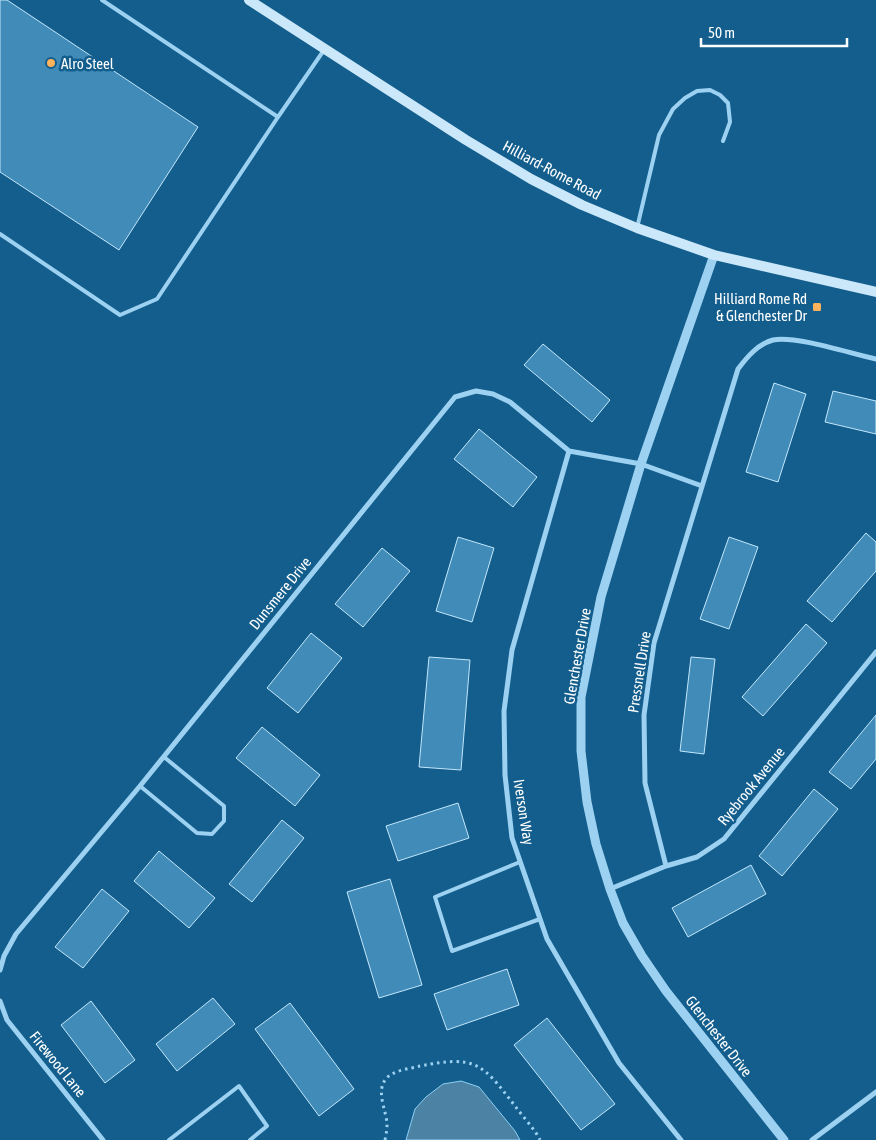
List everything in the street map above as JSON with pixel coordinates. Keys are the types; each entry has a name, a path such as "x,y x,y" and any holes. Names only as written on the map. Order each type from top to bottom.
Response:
{"main road":[{"name":"Hilliard-Rome Road","path":"249,0 324,50 531,180 582,205 637,228 714,255 876,292"}],"street":[{"name":"Glenchester Drive","path":"714,255 641,464 601,597 581,697 581,751 587,802 596,844 623,923 642,956 666,991 784,1140"},
{"name":"Pressnell Drive","path":"666,866 645,783 644,715 654,643 738,369 750,353 773,340 792,339 876,359"},
{"name":"Dunsmere Drive","path":"0,970 4,956 16,934 164,757 455,397 476,391 493,394 510,402 569,451 641,464"},
{"name":"Iverson Way","path":"569,451 512,650 504,711 505,775 512,838 547,939 619,1063 681,1140"},
{"path":"641,464 702,486"},
{"name":"Ryebrook Avenue","path":"610,888 666,866 697,857 724,839 876,652"},
{"name":"Firewood Lane","path":"0,1001 7,1020 103,1140"},
{"path":"812,1140 876,1092"}],"lane":[{"path":"102,0 278,117"},
{"path":"0,234 120,315 157,299 324,50"},
{"path":"637,228 659,135 673,109 697,91 710,90 720,95 728,103 730,122 723,141"},
{"path":"140,786 198,833 212,834 224,821 224,806 164,757"},
{"path":"520,862 435,898 452,951 540,919"},
{"path":"169,1140 239,1086 267,1126 250,1140"}],"path":[{"path":"385,1140 387,1126 382,1097 382,1087 385,1080 392,1074 444,1061 466,1062 481,1067 495,1080 540,1140"}],"water":[{"path":"461,1081 479,1087 515,1131 520,1140 406,1140 415,1109 426,1097 443,1084"}],"building":[{"name":"Alro Steel","path":"0,0 7,0 198,127 119,250 0,172"},
{"path":"543,344 610,400 592,422 524,365"},
{"path":"774,383 806,394 778,482 746,472"},
{"path":"833,391 876,401 876,434 825,422"},
{"path":"479,429 537,477 513,507 454,459"},
{"path":"866,533 876,542 876,571 832,622 807,601"},
{"path":"458,537 494,548 472,622 436,611"},
{"path":"729,537 758,547 729,629 700,619"},
{"path":"382,548 410,571 363,627 335,604"},
{"path":"806,624 827,643 763,716 742,697"},
{"path":"311,633 342,658 298,713 267,688"},
{"path":"429,657 470,660 461,770 419,767"},
{"path":"691,657 715,659 704,754 680,751"},
{"path":"876,715 876,759 851,789 829,772"},
{"path":"262,727 320,775 295,806 236,758"},
{"path":"814,789 838,809 782,876 759,856"},
{"path":"458,803 469,838 398,861 386,826"},
{"path":"282,820 304,838 252,902 229,884"},
{"path":"159,851 215,898 189,928 134,881"},
{"path":"751,865 766,894 688,937 672,908"},
{"path":"390,879 422,985 379,998 347,892"},
{"path":"102,889 129,911 83,968 55,947"},
{"path":"507,969 519,1005 447,1030 434,994"},
{"path":"213,998 235,1024 177,1071 156,1044"},
{"path":"91,1001 135,1060 105,1083 61,1025"},
{"path":"290,1003 354,1089 319,1116 255,1029"},
{"path":"547,1018 615,1104 581,1130 514,1045"}],"place":[{"name":"Alro Steel","path":"51,63"},
{"name":"Hilliard Rome Rd & Glenchester Dr","path":"817,307"}]}
